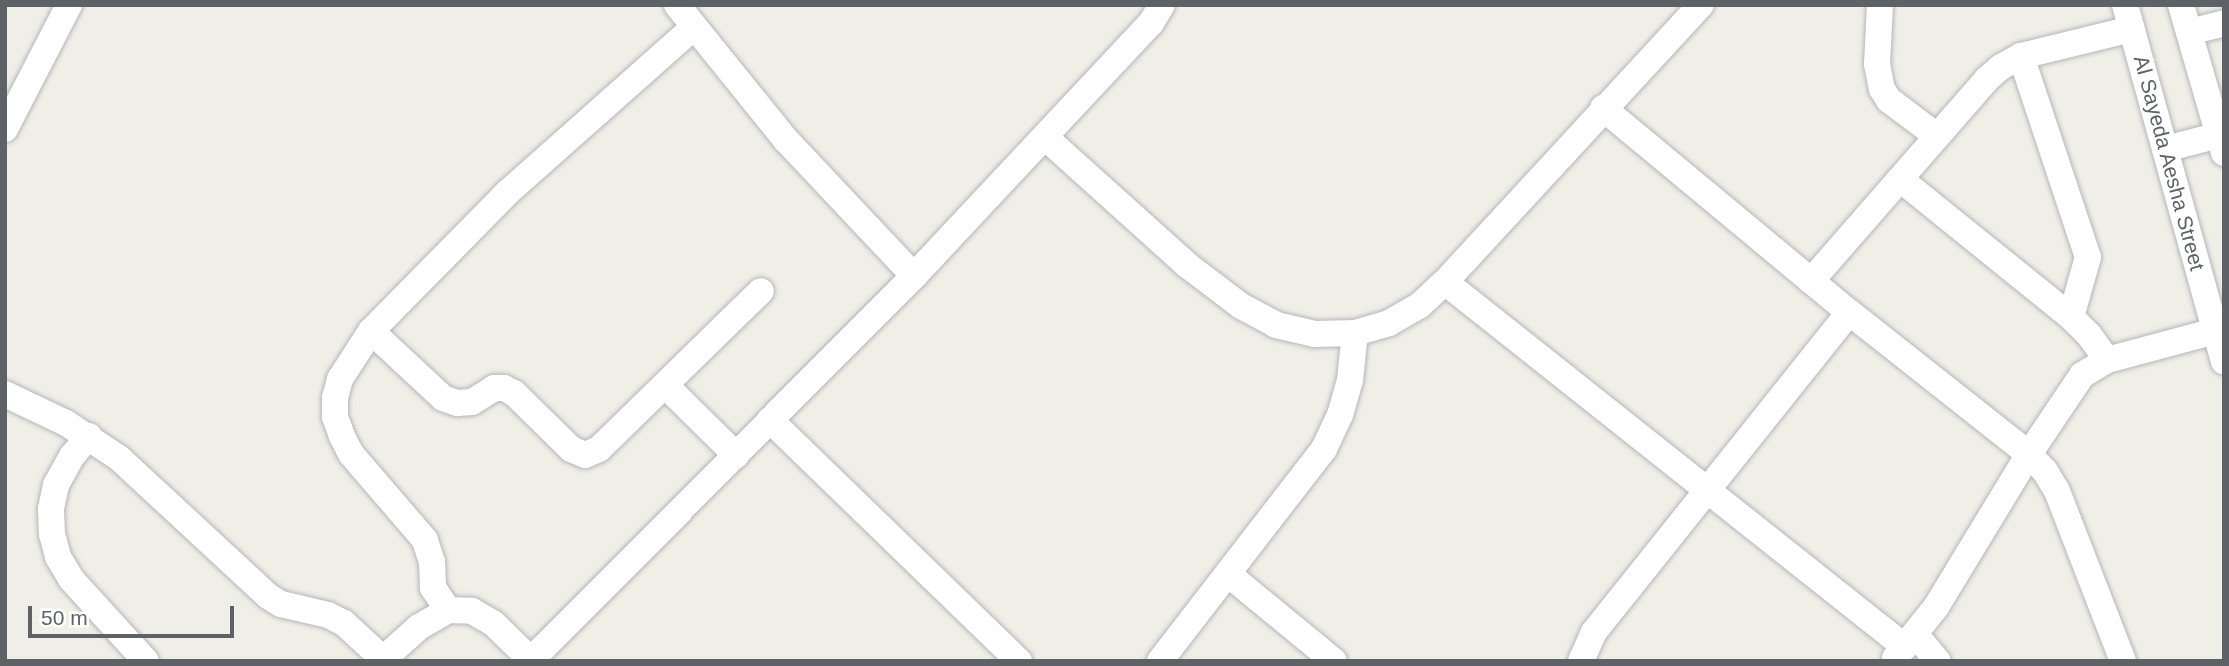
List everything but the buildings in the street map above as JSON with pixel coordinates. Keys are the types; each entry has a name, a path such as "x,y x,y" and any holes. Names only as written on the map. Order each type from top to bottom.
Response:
{"street":[{"path":"5,129 69,5"},
{"path":"677,5 786,140 914,276"},
{"path":"5,394 89,436 119,458 268,596 281,604 328,615 344,623 382,660 419,627 448,610 472,611 493,623 531,660 914,276 1151,23 1162,5"},
{"path":"1045,137 1187,265 1241,306 1276,325 1315,334 1356,333 1389,323 1419,306 1445,282 1701,5"},
{"path":"1880,5 1877,64 1882,89 1889,100 1937,136"},
{"path":"2165,149 2221,144 2181,5"},
{"path":"1811,281 1987,79 2021,57 2129,17"},
{"name":"Al Sayeda Aesha Street","path":"2129,17 2224,362"},
{"path":"2189,32 2224,23"},
{"path":"448,610 433,588 432,562 425,540 351,453 335,417 335,398 340,379 371,331 507,193 694,27"},
{"path":"2021,57 2088,257 2071,317"},
{"path":"1603,108 1849,312 2029,454 2045,471 2057,491 2123,661"},
{"path":"1900,179 2071,317 2089,335 2107,360"},
{"path":"1445,282 1904,647 1938,661"},
{"path":"371,331 443,398 457,403 472,402 494,388 505,388 514,393 579,454 590,454 599,449 761,291"},
{"path":"1581,661 1594,632 1849,312"},
{"path":"1904,647 1936,607 2077,381 2107,360 2215,331"},
{"path":"1161,661 1324,449 1340,415 1350,380 1356,333"},
{"path":"665,385 736,455"},
{"path":"770,420 1019,661"},
{"path":"89,436 72,456 56,485 51,509 52,534 58,557 71,579 146,661"},
{"path":"1228,574 1334,661"}]}
